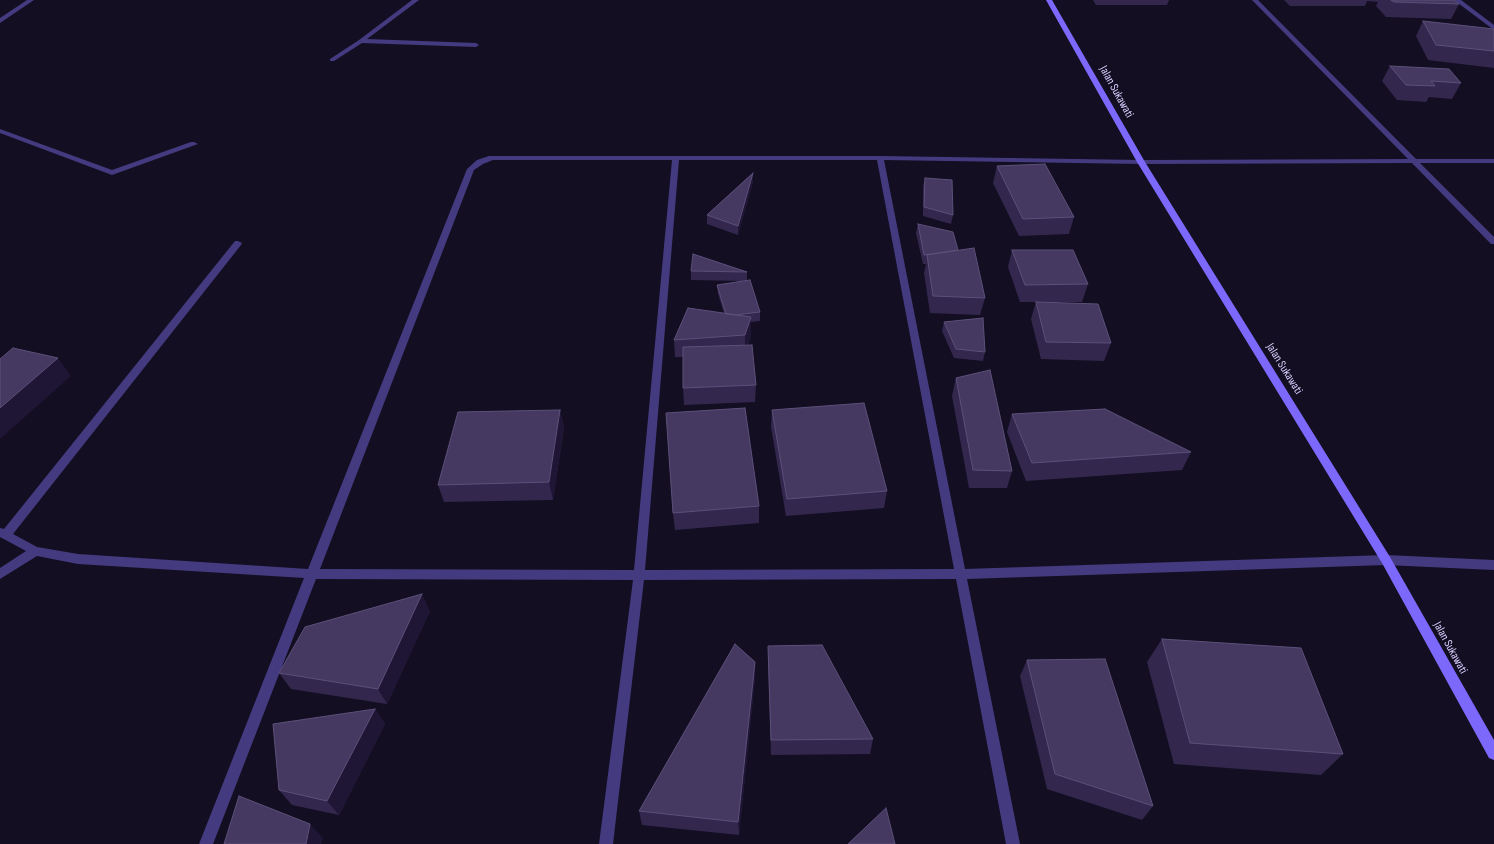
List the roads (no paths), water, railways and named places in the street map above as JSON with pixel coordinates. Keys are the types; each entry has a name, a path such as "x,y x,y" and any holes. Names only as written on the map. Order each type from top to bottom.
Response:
{"street":[{"path":"0,21 32,0"},
{"path":"332,60 361,41 416,0"},
{"name":"Jalan Sukawati","path":"1049,0 1141,162 1386,560 1494,753"},
{"path":"1255,0 1494,242"},
{"path":"1457,0 1494,28"},
{"path":"361,41 476,45"},
{"path":"0,131 112,173 194,144"},
{"path":"206,844 472,169 480,162 492,158 880,158 1141,162 1494,161"},
{"path":"606,844 639,575 676,158"},
{"path":"880,158 1013,844"},
{"path":"238,243 2,534 35,551 78,559 312,574 960,574 1386,560 1494,565"},
{"path":"0,574 35,551"}]}
